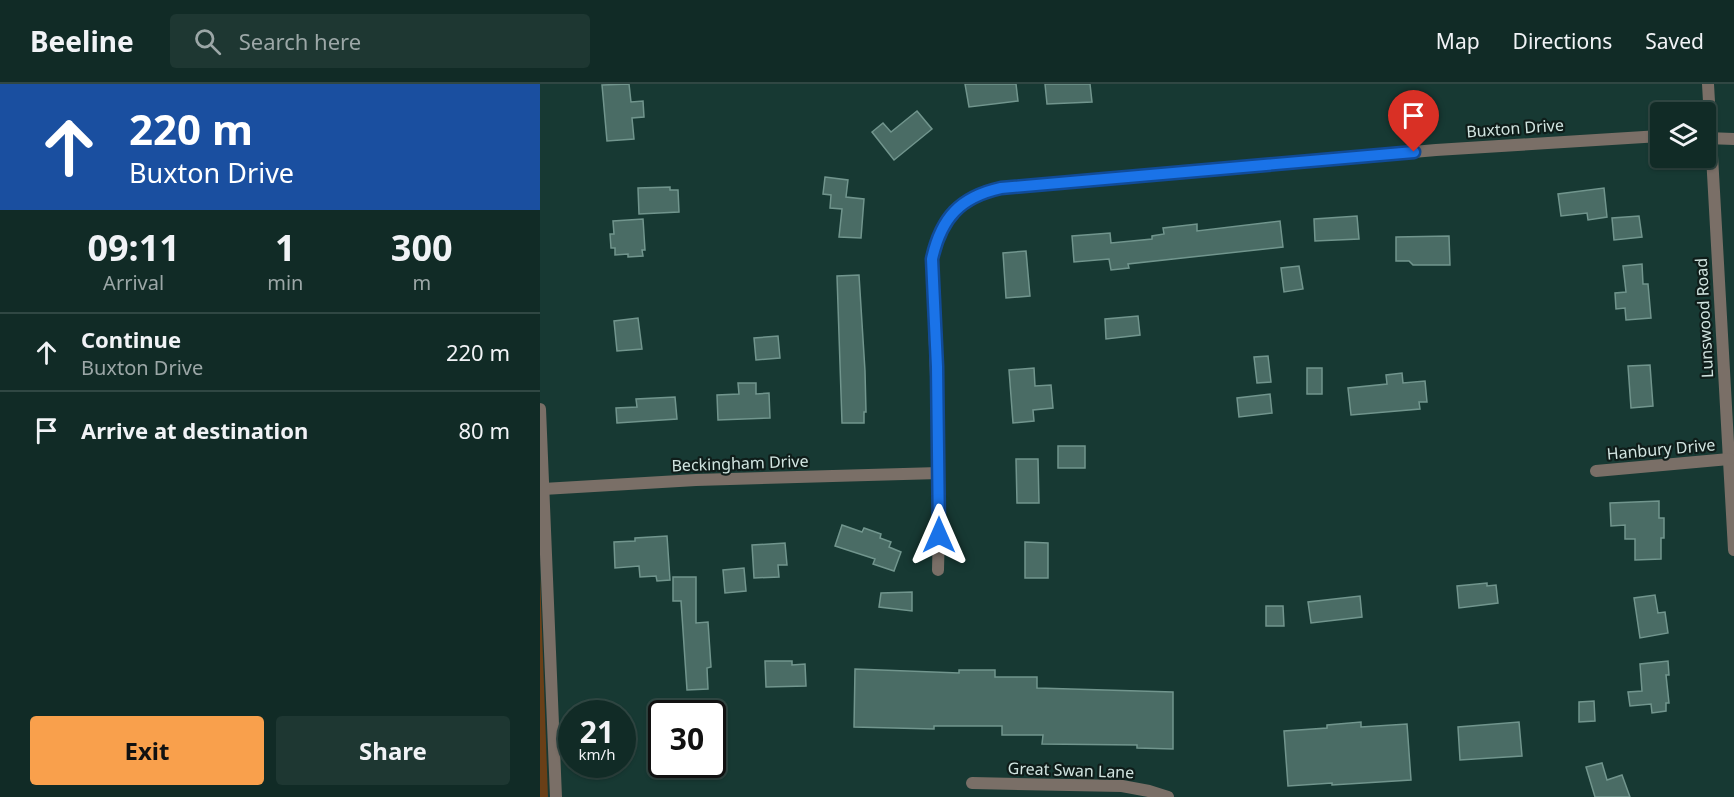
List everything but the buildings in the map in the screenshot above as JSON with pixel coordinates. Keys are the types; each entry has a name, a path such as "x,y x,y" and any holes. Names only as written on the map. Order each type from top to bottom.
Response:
{"street":[{"name":"Lunswood Road","path":"1708,84 1708,102"},
{"name":"Buxton Drive","path":"938,570 939,473 932,259 943,225 957,209 984,192 1001,188 1436,150 1650,137"},
{"path":"1716,138 1734,139"},
{"name":"Lunswood Road","path":"1710,168 1734,550"},
{"path":"540,409 556,797"},
{"name":"Hanbury Drive","path":"1596,471 1729,459"},
{"name":"Beckingham Drive","path":"543,489 696,480 939,473"},
{"name":"Great Swan Lane","path":"972,783 1122,786 1168,797"}],"shaded area":[{"path":"540,576 548,797 540,797"}],"route":[{"path":"939,535 937,367 932,259 943,225 957,209 971,198 1001,188 1414,152"}]}
